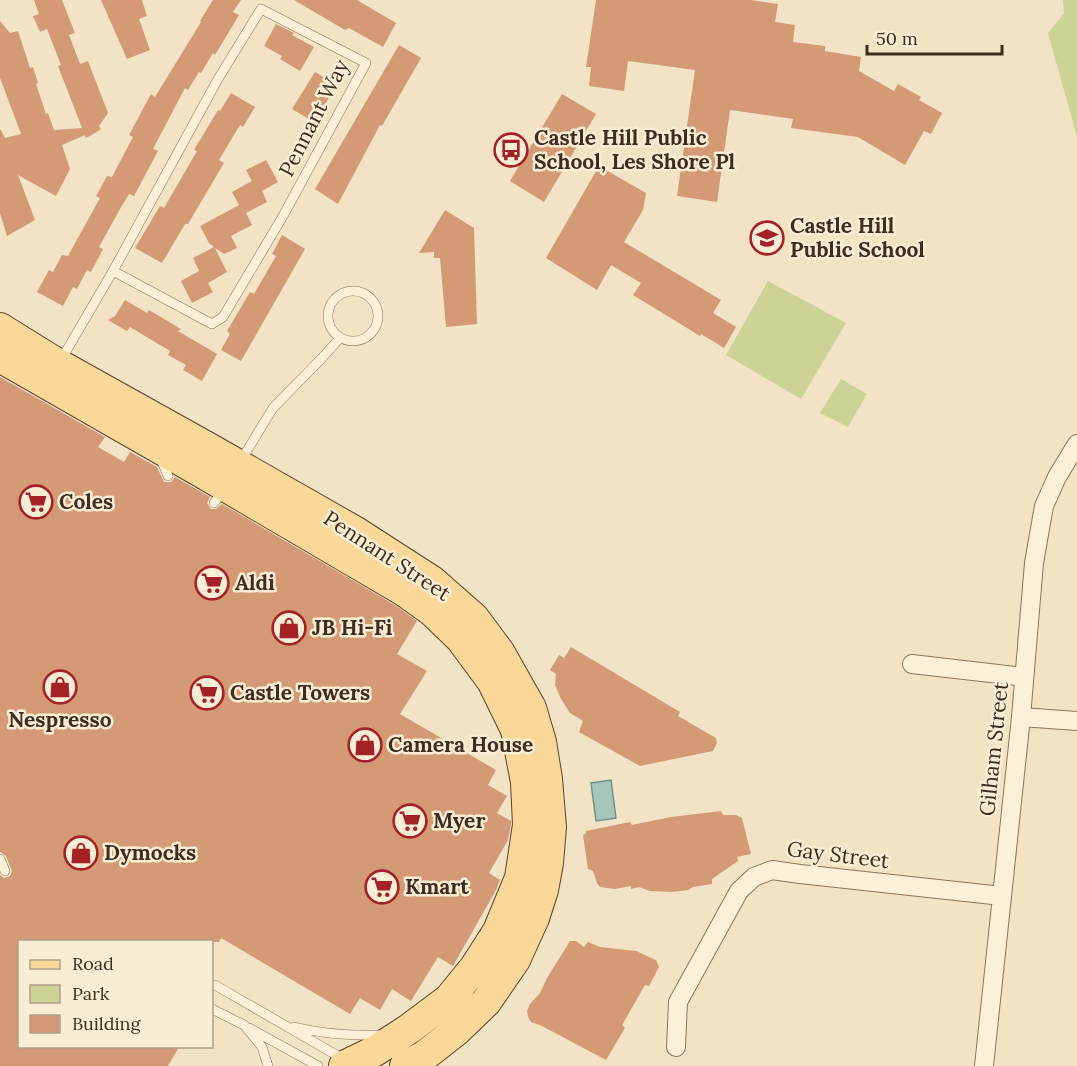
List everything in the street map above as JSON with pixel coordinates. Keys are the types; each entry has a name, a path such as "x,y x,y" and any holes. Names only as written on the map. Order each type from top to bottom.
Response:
{"main road":[{"name":"Pennant Street","path":"0,328 58,364 207,447 228,481 404,591 432,611 461,639 492,681 516,730 526,782 528,825 520,878 498,931 475,967 448,999 409,1029 349,1065"},
{"name":"Pennant Street","path":"0,357 153,445 228,481 356,532 432,581 474,618 500,653 531,708 541,742 551,827 549,863 543,890 534,918 515,960 486,1002 456,1031 424,1056 405,1066"}],"street":[{"name":"Gilham Street","path":"984,1066 1021,717 1034,563 1044,506 1057,477 1077,444"},
{"path":"912,664 1024,677"},
{"path":"1021,717 1077,721"},
{"name":"Gay Street","path":"676,1047 678,1002 739,891 754,877 772,870 1002,896"}],"lane":[{"name":"Pennant Way","path":"58,364 113,271 218,79 261,9 366,63 284,216 223,317 212,324 113,271"},
{"path":"349,291 366,294 376,306 378,314 378,322 374,329 363,340 355,342 340,338 329,324 327,316 329,307 340,294 349,291"},
{"path":"228,481 273,408 340,338"},
{"path":"153,445 168,476"},
{"path":"0,859 5,871"},
{"path":"215,985 349,1065"},
{"path":"213,1010 318,1066"},
{"path":"280,1023 312,1031 356,1036 385,1035 409,1029"},
{"path":"244,1025 262,1047 268,1066"}],"green space":[{"path":"1063,0 1077,0 1077,137 1048,33 1064,13"},
{"path":"768,281 846,323 801,399 726,355"},
{"path":"841,379 867,394 848,427 820,413"}],"water":[{"path":"611,780 616,818 596,821 591,783"}],"building":[{"path":"34,0 62,0 75,33 69,35 80,64 88,61 108,113 99,126 101,129 86,138 85,135 62,145 70,169 56,196 18,175 35,220 7,236 0,213 0,130 5,138 21,134 0,78 0,21 10,33 18,31 30,68 33,67 46,114 48,113 54,130 82,128 58,66 61,65 47,29 40,32 33,16 39,14"},
{"path":"101,0 142,0 147,16 139,19 150,50 127,59"},
{"path":"213,0 241,0 233,12 239,15 215,55 213,53 188,90 185,88 153,149 158,151 134,196 129,194 120,209 99,247 103,249 91,272 87,270 77,289 73,287 63,306 37,292 49,270 53,272 62,255 68,256 100,198 96,196 107,176 112,177 133,137 129,135 151,94 155,97"},
{"path":"294,0 357,0 396,23 383,47 349,28 345,30"},
{"path":"596,0 751,0 778,4 775,22 795,25 793,42 825,46 825,51 861,57 859,71 894,91 898,84 921,97 919,100 942,113 931,134 924,131 905,165 858,137 791,128 793,119 730,110 717,202 677,196 695,70 628,61 624,91 589,86 591,67 586,67"},
{"path":"276,24 314,47 300,71 280,59 282,56 264,46"},
{"path":"399,45 421,58 382,126 380,125 338,204 315,189"},
{"path":"315,72 337,85 314,122 292,109"},
{"path":"231,93 255,107 243,127 240,125 219,160 224,163 162,263 135,248 160,206 164,208 197,151 194,150"},
{"path":"562,94 596,114 544,202 510,181"},
{"path":"266,160 278,182 262,191 267,202 246,213 252,225 231,236 237,248 224,254 215,248 227,272 208,283 213,292 192,303 181,281 199,271 193,258 214,247 209,243 200,226 239,205 232,192 252,181 246,170"},
{"path":"599,166 646,193 643,210 624,242 721,300 713,313 736,327 724,348 633,295 641,283 611,265 597,290 546,258"},
{"path":"445,210 474,228 477,324 446,327 440,258 434,258 434,252 419,253"},
{"path":"282,235 305,249 241,361 221,350 230,334 227,331 250,292 254,294 276,256 272,254"},
{"path":"125,300 147,313 149,310 181,329 178,331 217,354 202,381 183,370 186,365 168,355 170,351 130,327 127,331 108,320 115,316"},
{"name":"Castle Towers","path":"0,377 105,437 98,447 124,462 130,452 157,467 164,482 171,482 175,477 210,497 207,503 211,509 216,509 222,504 395,605 417,621 397,654 427,671 400,714 496,770 488,785 507,796 497,813 511,821 508,840 489,873 500,880 496,890 453,966 438,957 411,1001 392,989 380,1010 360,998 350,1014 221,938 219,942 213,942 213,940 18,940 18,1048 178,1048 168,1066 0,1066 0,875 4,878 10,876 12,871 6,856 0,852"},
{"path":"571,647 680,712 678,716 716,738 717,743 713,751 640,766 579,732 583,721 570,713 555,685 556,674 550,670 559,655 564,658"},
{"path":"721,811 723,815 736,815 742,818 751,854 737,857 738,861 712,879 712,884 672,892 650,891 639,887 631,889 631,886 615,889 600,887 593,871 588,869 583,835 586,831 630,822 632,825 671,817"},
{"path":"570,941 576,941 584,947 588,942 600,947 636,951 656,960 659,967 649,986 645,985 622,1025 625,1028 606,1060 531,1022 528,1017 527,1011 530,1004 540,993"}],"place":[{"name":"Castle Hill Public School, Les Shore Pl","path":"511,150"},
{"name":"Castle Hill Public School","path":"767,238"},
{"name":"Coles","path":"36,502"},
{"name":"Aldi","path":"212,583"},
{"name":"JB Hi-Fi","path":"289,628"},
{"name":"Nespresso","path":"60,687"},
{"name":"Castle Towers","path":"207,693"},
{"name":"Camera House","path":"365,745"},
{"name":"Myer","path":"410,821"},
{"name":"Dymocks","path":"81,853"},
{"name":"Kmart","path":"382,887"}]}
